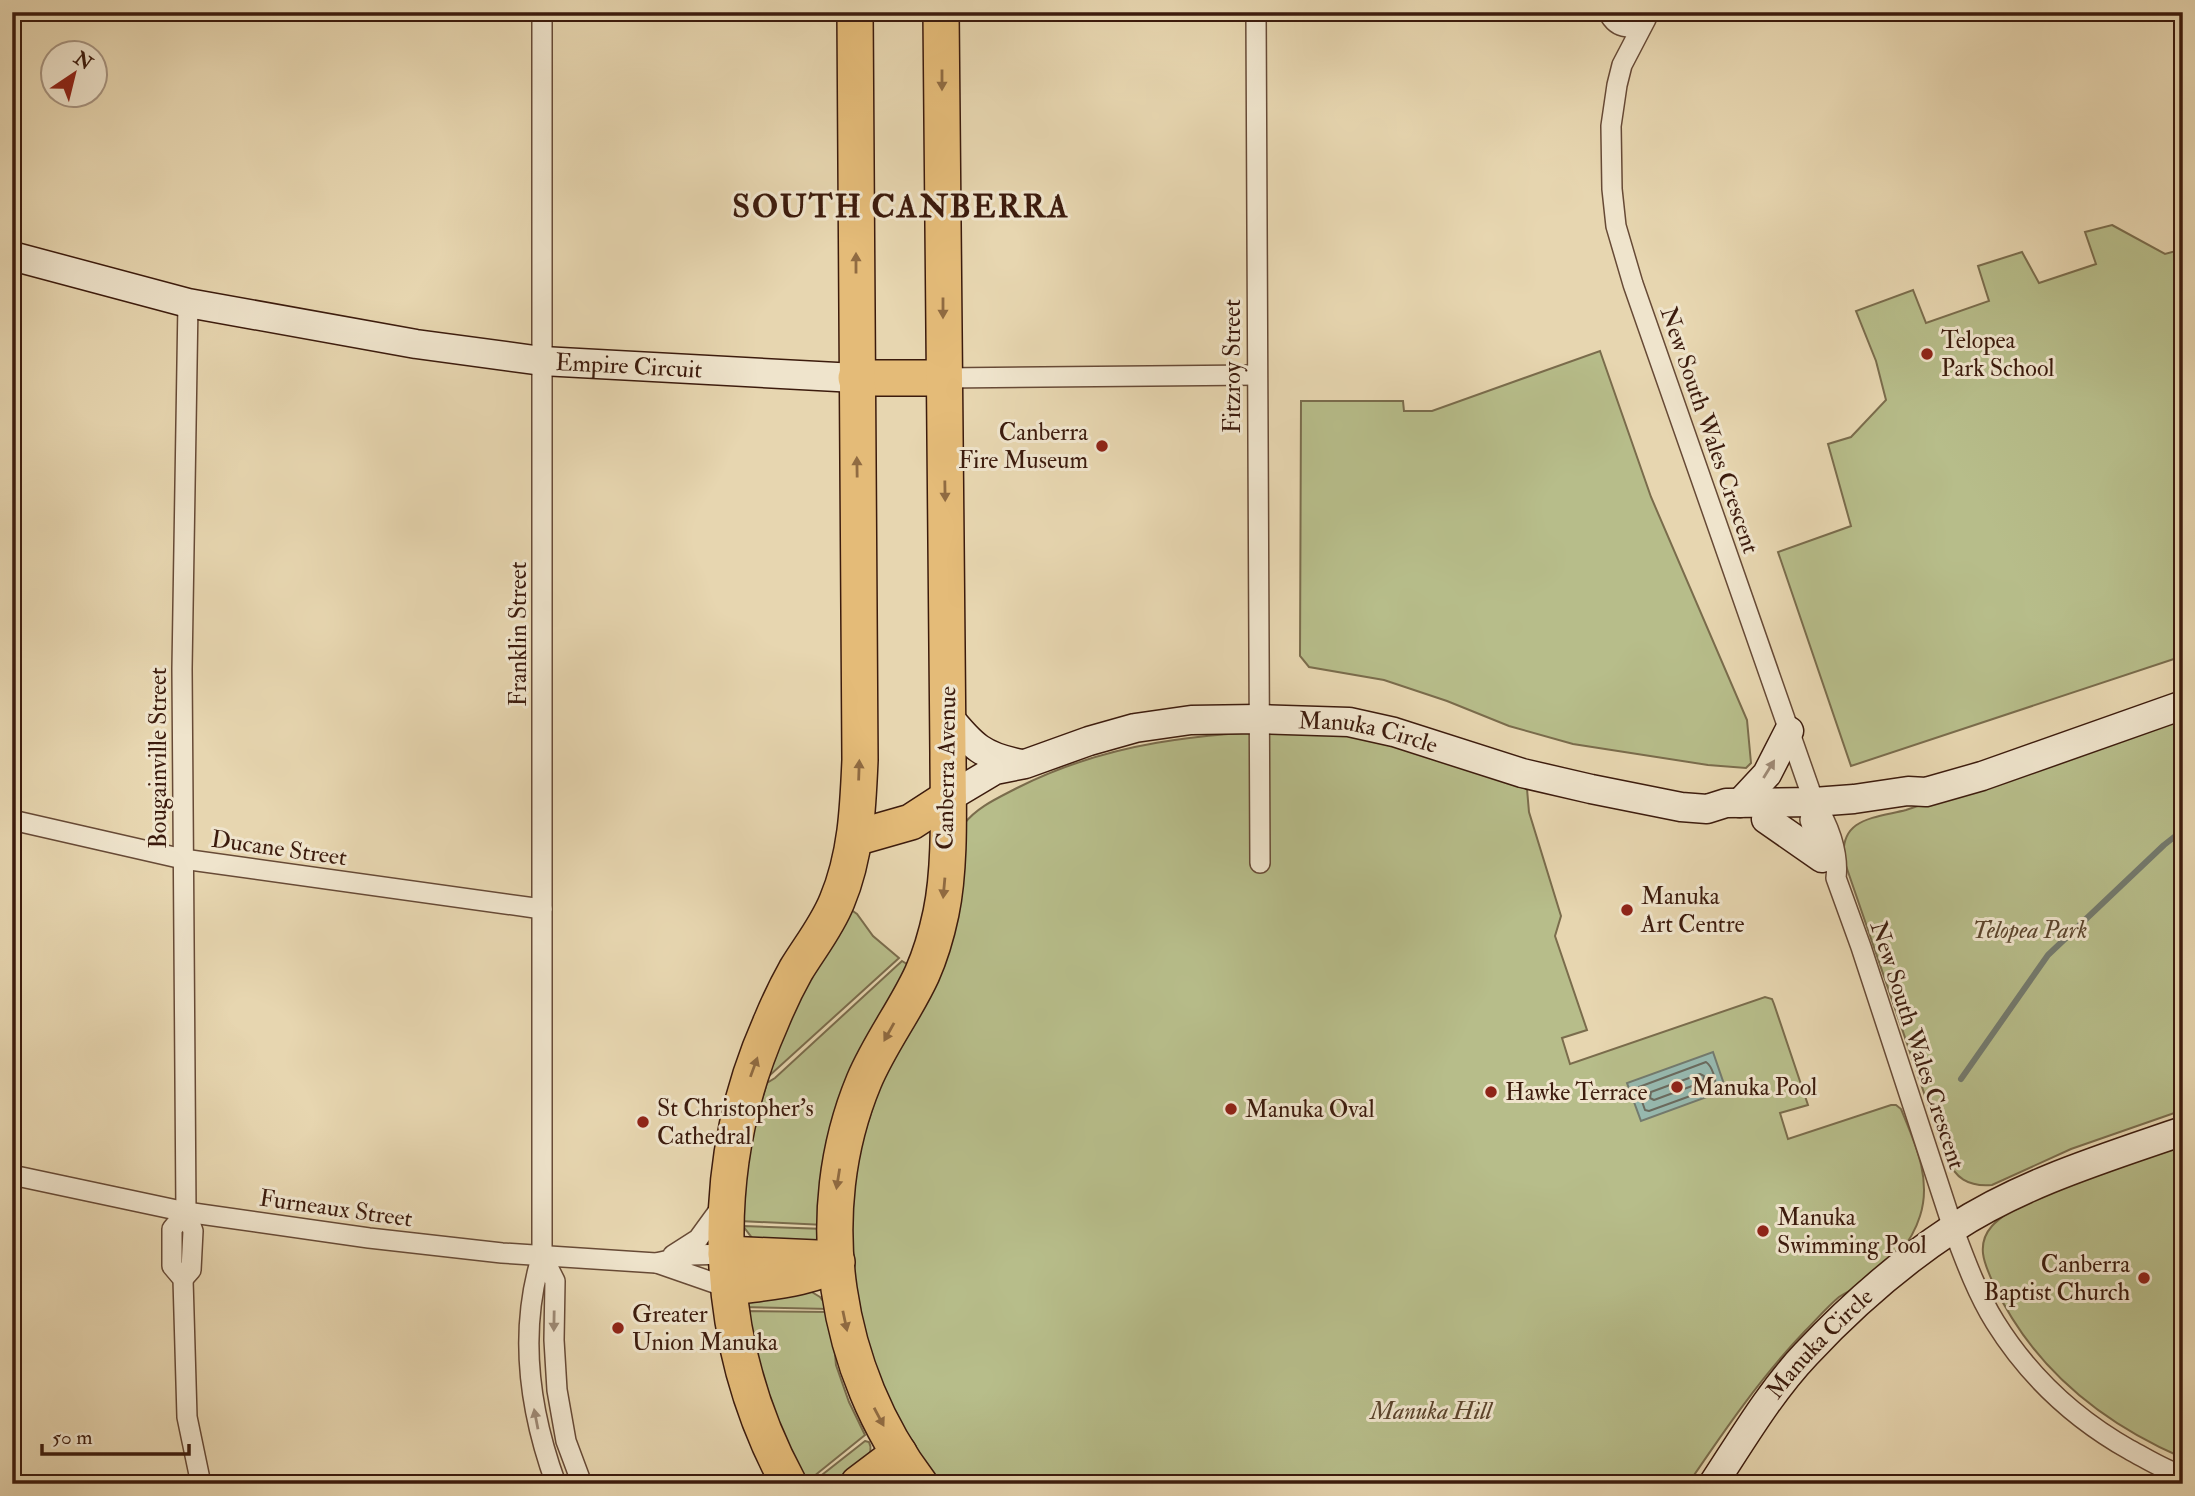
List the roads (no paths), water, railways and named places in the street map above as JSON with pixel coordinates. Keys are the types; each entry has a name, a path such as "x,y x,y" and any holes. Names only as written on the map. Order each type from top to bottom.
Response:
{"highway":[{"path":"789,1484 760,1424 749,1390 727,1271 726,1200 737,1125 751,1074 796,971 837,901 855,838 860,760 855,12"},
{"name":"Canberra Avenue","path":"920,1484 895,1464 852,1350 840,1295 834,1203 843,1145 864,1080 922,973 941,913 948,809 942,12"},
{"name":"Empire Circuit","path":"856,378 944,378"},
{"path":"855,838 884,844 896,843 911,838 948,809"},
{"path":"727,1271 811,1274 827,1269 837,1261"},
{"path":"858,1484 895,1464"}],"street":[{"name":"Franklin Street","path":"542,12 542,1255 533,1284 528,1343 529,1382 541,1441 556,1484"},
{"name":"Fitzroy Street","path":"1256,12 1260,863"},
{"path":"1609,15 1620,25 1629,27 1639,25 1648,16"},
{"name":"New South Wales Crescent","path":"1609,15 1617,30 1622,65"},
{"name":"New South Wales Crescent","path":"1648,16 1622,65 1611,126 1616,226 1633,284 1817,814 1829,868 1861,947 1953,1228 1994,1321 2031,1371 2071,1410 2104,1434 2170,1472 2183,1476"},
{"name":"Empire Circuit","path":"12,256 188,303 416,344 542,361 856,378"},
{"name":"Bougainville Street","path":"188,303 182,669 186,1212 173,1229 172,1266 183,1279 187,1417 201,1484"},
{"name":"Empire Circuit","path":"944,378 1257,375"},
{"path":"1817,814 1903,805 1913,802 1926,792 1982,776 2183,705"},
{"path":"948,716 966,738 987,755 1025,764"},
{"name":"Manuka Circle","path":"948,809 1003,786 1025,764 1089,741 1135,728 1191,720 1258,719 1349,722 1394,732 1522,773 1681,807 1707,808 1740,803 1817,814"},
{"path":"1740,803 1767,774 1789,731"},
{"name":"Manuka Circle","path":"1707,808 1720,817 1766,820 1817,814"},
{"name":"Ducane Street","path":"12,820 183,859 542,909"},
{"path":"1766,820 1829,868"},
{"path":"1953,1228 2026,1190 2087,1164 2183,1131"},
{"name":"Furneaux Street","path":"12,1175 186,1212 369,1238 542,1255 658,1262 727,1271"},
{"path":"658,1262 698,1239 726,1200"},
{"name":"Manuka Circle","path":"1713,1484 1769,1401 1805,1355 1871,1290 1953,1228"},
{"name":"Franklin Street","path":"542,1255 555,1281 554,1340 557,1390 563,1428 582,1484"},
{"name":"Furneaux Street","path":"658,1262 692,1255 727,1271"}],"water":[{"name":"Manuka Pool","path":"1713,1052 1726,1090 1641,1121 1627,1083"}],"waterway":[{"path":"1961,1079 2048,955 2183,830"}],"place":[{"name":"Telopea Park School","path":"1927,354"},
{"name":"Canberra Fire Museum","path":"1102,446"},
{"name":"Manuka Art Centre","path":"1627,910"},
{"name":"Manuka Pool","path":"1677,1087"},
{"name":"Hawke Terrace","path":"1491,1092"},
{"name":"Manuka Oval","path":"1231,1109"},
{"name":"St Christopher’s Cathedral","path":"643,1122"},
{"name":"Manuka Swimming Pool","path":"1763,1231"},
{"name":"Canberra Baptist Church","path":"2144,1278"},
{"name":"Greater Union Manuka","path":"618,1328"}],"district":[{"name":"SOUTH CANBERRA","path":"901,206"}],"park label":[{"name":"Telopea Park","path":"2030,930"},
{"name":"Manuka Hill","path":"1431,1411"}]}
